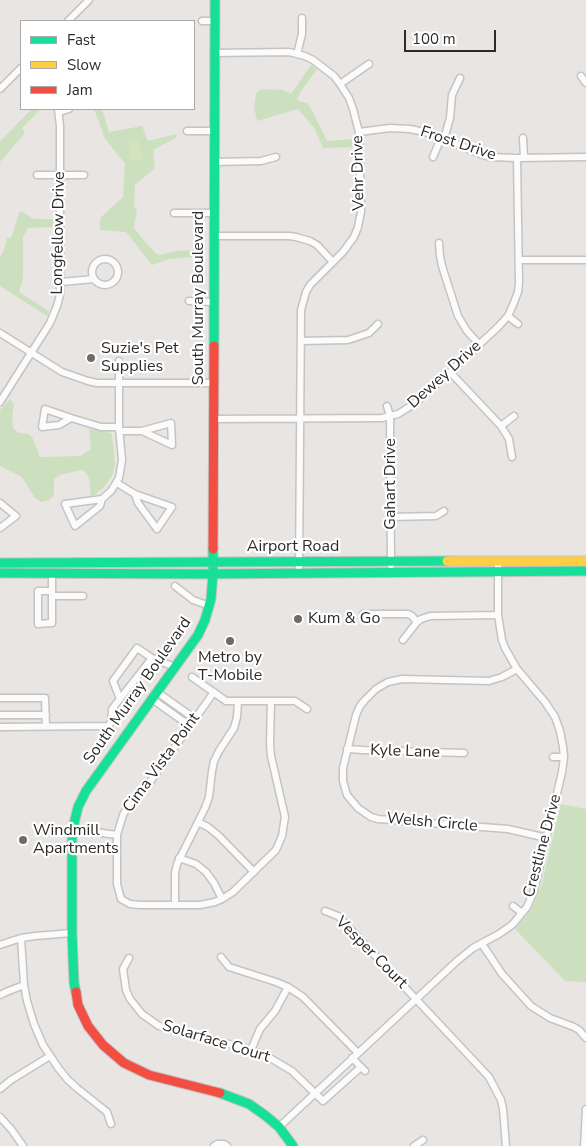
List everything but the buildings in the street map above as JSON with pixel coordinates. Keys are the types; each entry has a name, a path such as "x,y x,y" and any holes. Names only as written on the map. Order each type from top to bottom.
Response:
{"main road":[{"name":"South Murray Boulevard","path":"215,0 213,573 210,606 198,635 86,791 78,807 72,840 73,968 78,1005 86,1021 103,1046 124,1063 142,1072 174,1082 219,1092 241,1101 257,1110 279,1127 293,1146"},
{"name":"Airport Road","path":"0,563 586,561"},
{"name":"Airport Road","path":"0,573 586,571"}],"street":[{"path":"69,20 89,0"},
{"path":"297,54 302,34 302,18"},
{"path":"202,21 214,21"},
{"name":"Vehr Drive","path":"214,52 283,52 297,54 313,60 334,76 340,84 351,103 360,132 360,219 354,237 344,252 314,279 306,292 301,310 300,573"},
{"path":"340,84 369,64"},
{"path":"0,89 20,69"},
{"path":"580,76 586,83"},
{"path":"433,157 443,139 450,118 452,95 460,78"},
{"name":"Longfellow Drive","path":"0,402 50,324 60,295 61,175 58,110"},
{"name":"Frost Drive","path":"360,132 401,128 429,133 483,155 500,158 586,157"},
{"path":"187,130 214,130"},
{"name":"Dewey Drive","path":"213,419 373,419 390,416 398,414 414,404 450,372 508,316 518,292 520,158 523,138"},
{"path":"214,162 261,162 276,157"},
{"path":"37,175 84,175"},
{"path":"174,213 214,213"},
{"path":"214,236 296,237 316,245 333,262"},
{"path":"439,243 442,266 458,316 467,331 479,344"},
{"path":"61,282 94,279 105,284 112,282 117,271 114,263 106,259 98,261 93,268 92,275 94,279"},
{"path":"518,260 586,260"},
{"path":"189,301 214,302"},
{"path":"508,316 518,324"},
{"path":"300,340 348,340 370,333 378,324"},
{"path":"0,333 62,372 79,379 97,383 213,383"},
{"path":"102,499 65,504 75,526 100,506 102,499 120,478 122,466 119,429 119,361"},
{"path":"450,372 501,426 509,440 512,457"},
{"name":"Gahart Drive","path":"387,406 390,416 391,572"},
{"path":"501,426 514,416"},
{"path":"71,418 101,427 142,431 172,423 172,445 142,431"},
{"path":"117,483 135,494 172,507 157,529 138,503 135,494"},
{"path":"0,503 16,516 0,528"},
{"path":"391,517 436,516 444,511"},
{"name":"Crestline Drive","path":"279,1127 464,954 512,925 531,900 547,838 564,757 562,740 555,717 517,669 502,640 498,615 498,561"},
{"path":"52,573 52,594 52,623 38,624 38,591 52,594 83,596"},
{"path":"175,586 193,600 210,606"},
{"path":"363,614 408,614 417,622"},
{"path":"403,640 417,622 430,616 498,615"},
{"path":"120,700 113,681 137,648 152,658 175,667"},
{"path":"0,727 108,726 111,722 112,709 152,658"},
{"name":"Welsh Circle","path":"517,669 489,681 402,679 388,682 376,689 360,706 356,715 342,775 344,788 352,802 371,817 384,820 508,830 547,838"},
{"path":"192,677 226,701 295,701 307,709"},
{"name":"Cima Vista Point","path":"214,692 150,782 130,804 120,823 117,834 117,884 121,899 134,905 208,904 222,900 254,872 278,846 284,822 270,750 271,701"},
{"path":"155,695 178,707 195,720"},
{"path":"155,695 173,714 190,726"},
{"path":"0,698 45,698 46,727"},
{"path":"174,905 175,874 179,858 205,808 209,797 214,762 236,722 238,701"},
{"path":"173,714 178,707"},
{"path":"0,715 46,715"},
{"name":"Kyle Lane","path":"347,749 464,753"},
{"path":"553,757 564,757"},
{"path":"198,822 220,836 254,872"},
{"path":"73,828 117,834"},
{"path":"179,858 196,864 206,872 222,900"},
{"path":"513,906 522,913"},
{"name":"Vesper Court","path":"325,911 338,916 485,1072 501,1100 506,1146"},
{"path":"0,945 21,938 72,933"},
{"path":"21,938 24,985 34,1024 42,1045 59,1069 78,1089 107,1112 111,1124"},
{"path":"482,944 502,974 532,1006 542,1014 574,1027 585,1035"},
{"path":"221,957 229,966 276,982 309,1001 358,1053"},
{"name":"Solarface Court","path":"129,958 123,969 126,990 136,1007 150,1020 166,1028 265,1055 292,1071 314,1093"},
{"path":"0,995 24,985"},
{"path":"251,1050 260,1029 275,1011 288,988"},
{"path":"0,1089 50,1056"},
{"path":"314,1093 323,1101 363,1069 352,1058"},
{"path":"584,1146 586,1109"},
{"path":"0,1117 12,1129 24,1146"},
{"path":"414,1146 423,1140"},
{"path":"214,1146 217,1144 227,1146"}],"green space":[{"path":"311,65 317,69 301,91 297,100 307,103 327,141 355,139 355,147 323,148 315,129 298,109 257,121 254,107 256,93 261,89 283,90 291,94"},
{"path":"31,110 40,110 22,128 25,133 0,162 0,141"},
{"path":"94,110 102,110 109,132 142,126 148,141 176,134 177,137 153,150 155,168 135,185 134,208 137,209 134,228 158,255 177,251 205,250 205,256 170,259 152,265 126,232 100,230 100,218 123,197 125,164 105,139"},
{"path":"138,140 142,159 132,162 128,142"},
{"path":"20,211 34,219 55,219 54,227 28,228 23,237 23,278 19,292 49,311 47,316 0,286 0,256 3,253 7,238 11,238"},
{"path":"10,399 14,404 13,428 19,433 28,434 32,437 40,457 80,456 91,449 89,429 112,434 115,465 112,476 105,486 91,497 89,478 85,472 81,470 60,475 54,479 53,496 49,500 41,502 35,498 22,477 0,466 0,410"},
{"path":"561,804 586,809 586,982 565,981 515,929 531,910 541,887"}],"traffic: fast":[{"path":"214,346 215,0"},
{"path":"76,992 72,933 72,840 78,807 86,791 198,635 211,599 213,549"},
{"path":"0,563 447,561"},
{"path":"0,573 202,574 586,571"},
{"path":"220,1093 249,1104 266,1116 279,1127 293,1146"}],"traffic: slow":[{"path":"447,561 586,561"}],"traffic: jam":[{"path":"213,549 214,346"},
{"path":"76,992 78,1005 88,1026 103,1045 124,1063 149,1075 220,1093"}],"place":[{"name":"Suzie's Pet Supplies","path":"91,358"},
{"name":"Kum & Go","path":"298,619"},
{"name":"Metro by T-Mobile","path":"230,641"},
{"name":"Windmill Apartments","path":"23,840"}]}
